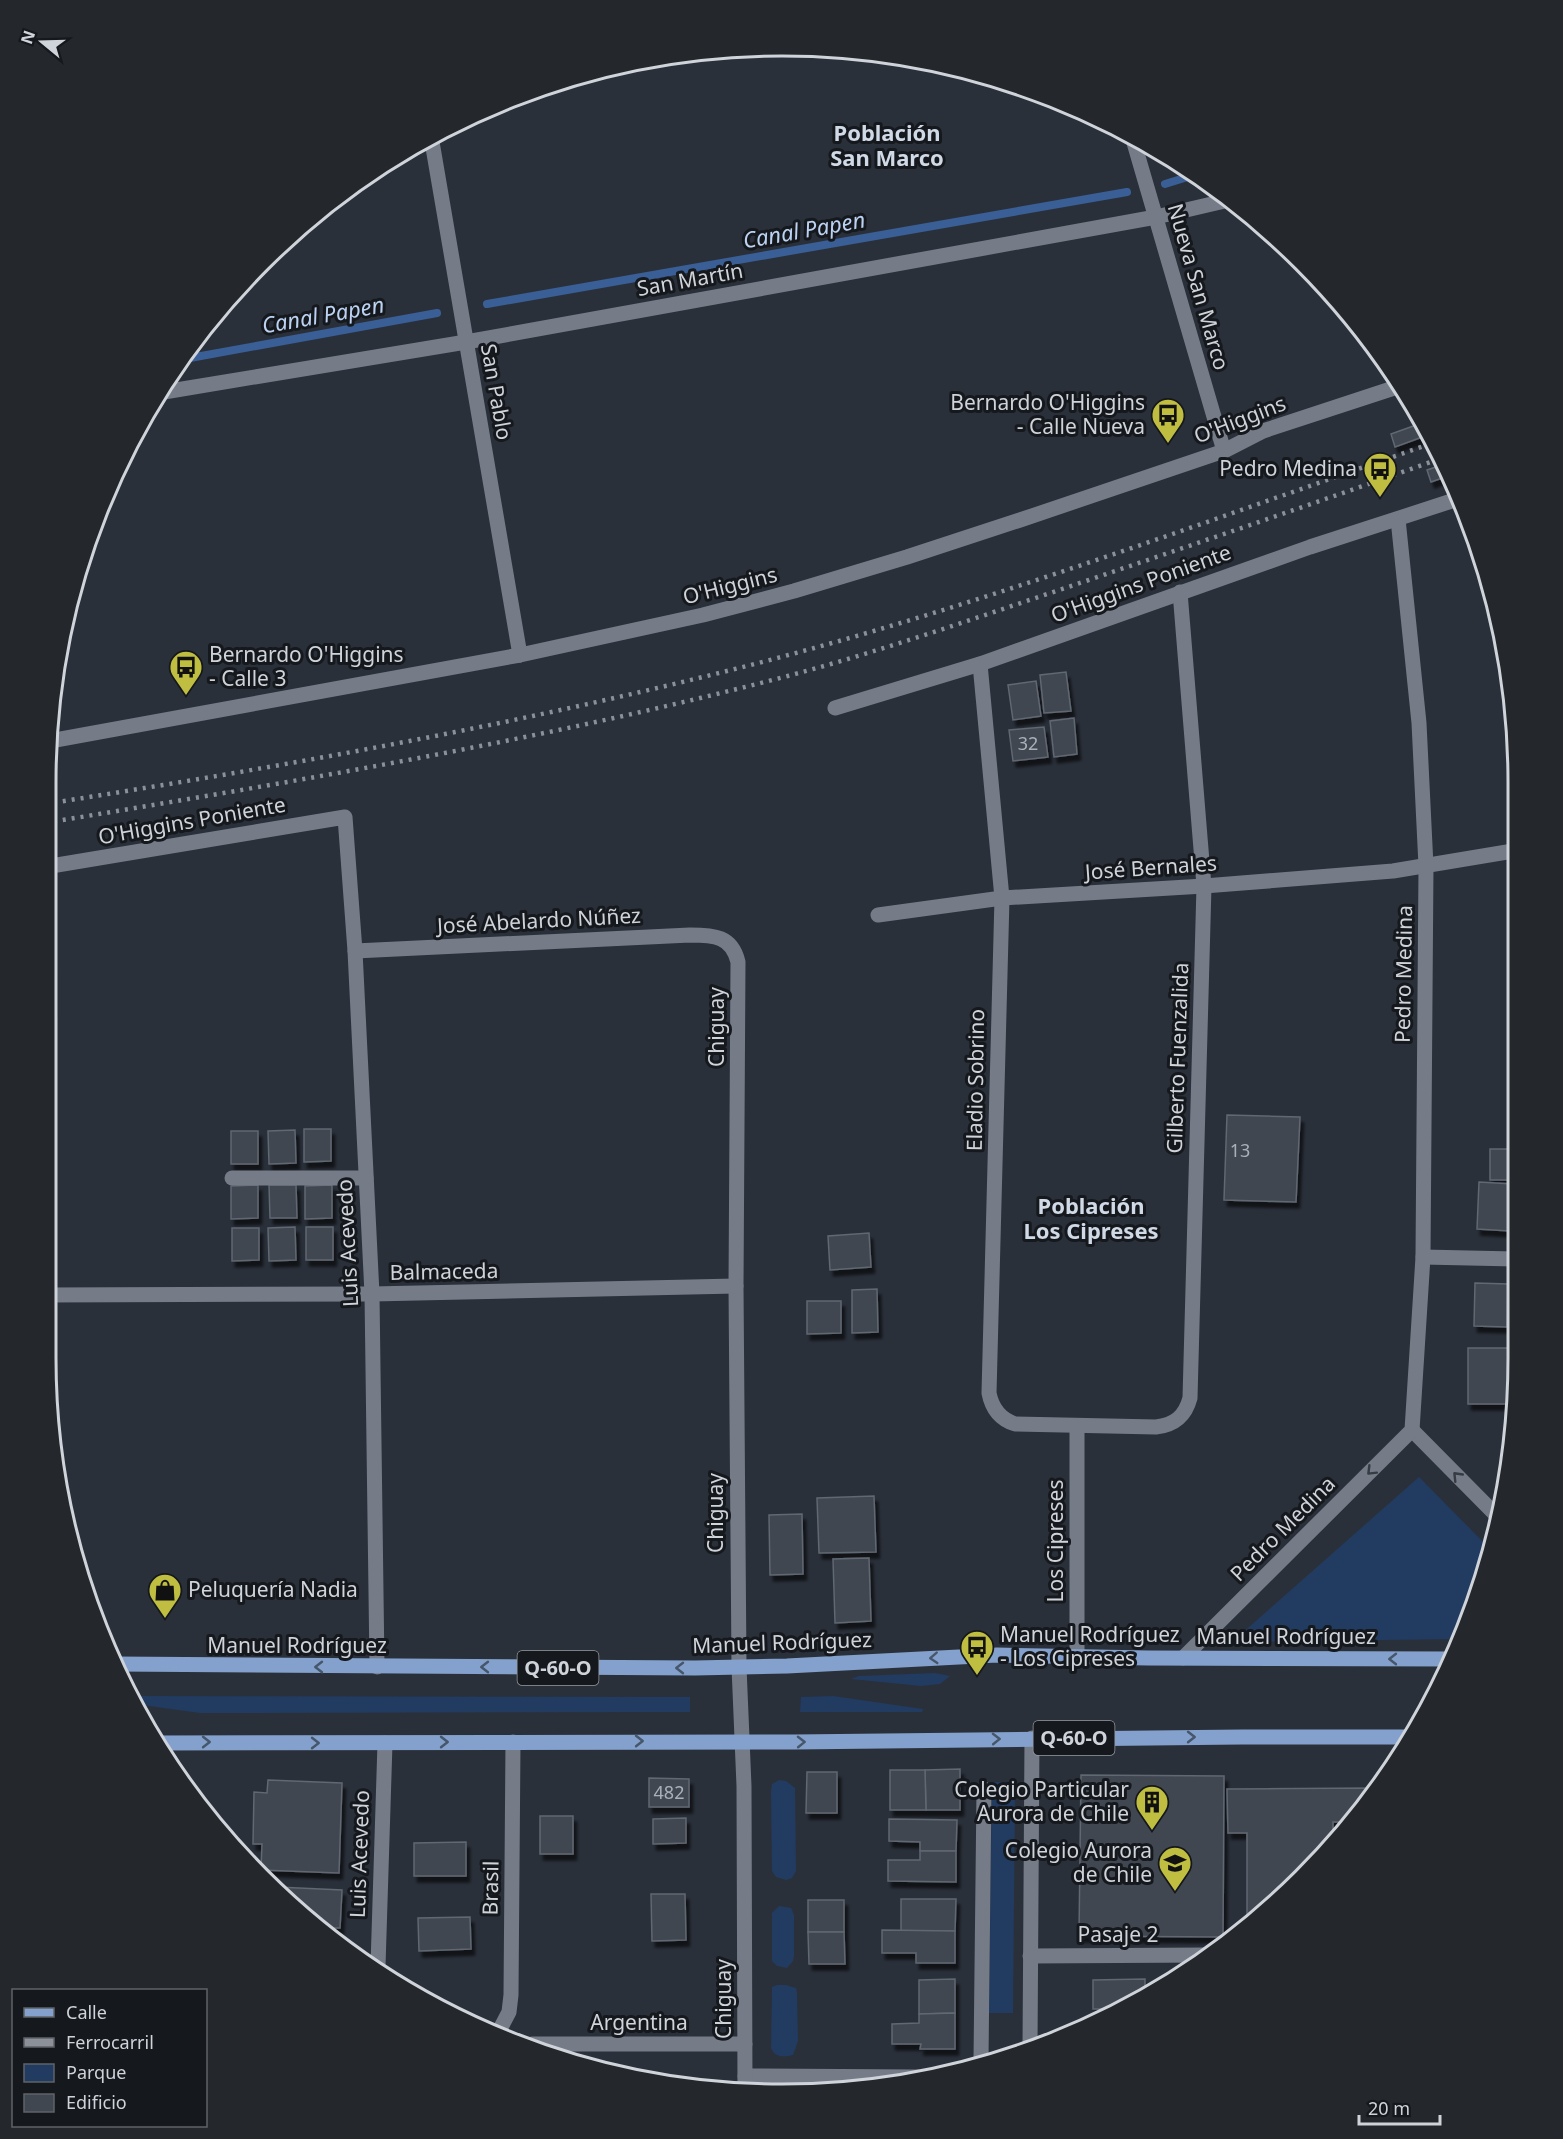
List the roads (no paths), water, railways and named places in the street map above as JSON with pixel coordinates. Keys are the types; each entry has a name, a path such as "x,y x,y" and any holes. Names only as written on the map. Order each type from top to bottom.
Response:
{"main road":[{"name":"Manuel Rodríguez","path":"124,1664 739,1667 985,1656 1442,1659"},
{"name":"Q-60-O","path":"167,1743 1400,1737"}],"street":[{"name":"San Pablo","path":"433,145 520,655"},
{"name":"Nueva San Marco","path":"1136,148 1224,451"},
{"name":"San Martín","path":"170,391 466,342 1156,217 1218,203"},
{"name":"O'Higgins","path":"57,740 520,655 703,615 907,558 1224,451 1263,431 1392,389"},
{"name":"O'Higgins Poniente","path":"835,708 980,664 1310,547 1451,501"},
{"name":"Pedro Medina","path":"1183,1658 1412,1430 1423,1257 1426,866 1419,723 1398,519"},
{"name":"Gilberto Fuenzalida","path":"1077,1426 1167,1426 1184,1414 1190,1398 1204,886 1180,592"},
{"name":"Eladio Sobrino","path":"980,664 1002,898 989,1393 994,1409 1007,1421 1024,1425 1077,1426"},
{"name":"O'Higgins Poniente","path":"56,865 345,817"},
{"name":"Luis Acevedo","path":"345,817 355,951 372,1294 377,1667"},
{"name":"José Bernales","path":"878,915 1002,898 1204,886 1393,871 1508,852"},
{"name":"José Abelardo Núñez","path":"355,951 690,935 715,936 725,940"},
{"name":"Chiguay","path":"725,940 736,953 738,962 736,1286 745,2082"},
{"path":"232,1178 366,1178"},
{"path":"1423,1257 1508,1258"},
{"name":"Balmaceda","path":"56,1295 372,1294 736,1286"},
{"name":"Los Cipreses","path":"1077,1426 1077,1656"},
{"path":"1412,1430 1491,1510"},
{"path":"1029,2040 1032,1738"},
{"name":"Brasil","path":"501,2027 510,2006 513,1742"},
{"name":"Luis Acevedo","path":"378,1961 385,1743"},
{"path":"981,2055 984,1789"},
{"name":"Pasaje 2","path":"1030,1956 1193,1955"},
{"name":"Argentina","path":"545,2044 745,2044"},
{"path":"752,2083 856,2079"}],"waterway":[{"name":"Canal Papen","path":"1165,184 1185,178"},
{"name":"Canal Papen","path":"487,304 1127,192"},
{"name":"Canal Papen","path":"193,357 437,313"}],"railway":[{"path":"56,802 407,742 587,704 766,661 934,613 1017,586 1183,531 1425,446"},
{"path":"56,821 424,757 706,697 799,673 968,621 1433,461"}],"place":[{"name":"Bernardo O'Higgins - Calle Nueva","path":"1168,444"},
{"name":"Pedro Medina","path":"1380,498"},
{"name":"Bernardo O'Higgins - Calle 3","path":"186,696"},
{"name":"Peluquería Nadia","path":"165,1619"},
{"name":"Manuel Rodríguez - Los Cipreses","path":"977,1676"},
{"name":"Colegio Particular Aurora de Chile","path":"1152,1831"},
{"name":"Colegio Aurora de Chile","path":"1175,1892"}],"district":[{"name":"Población San Marco","path":"887,146"},
{"name":"Población Los Cipreses","path":"1091,1218"}]}
